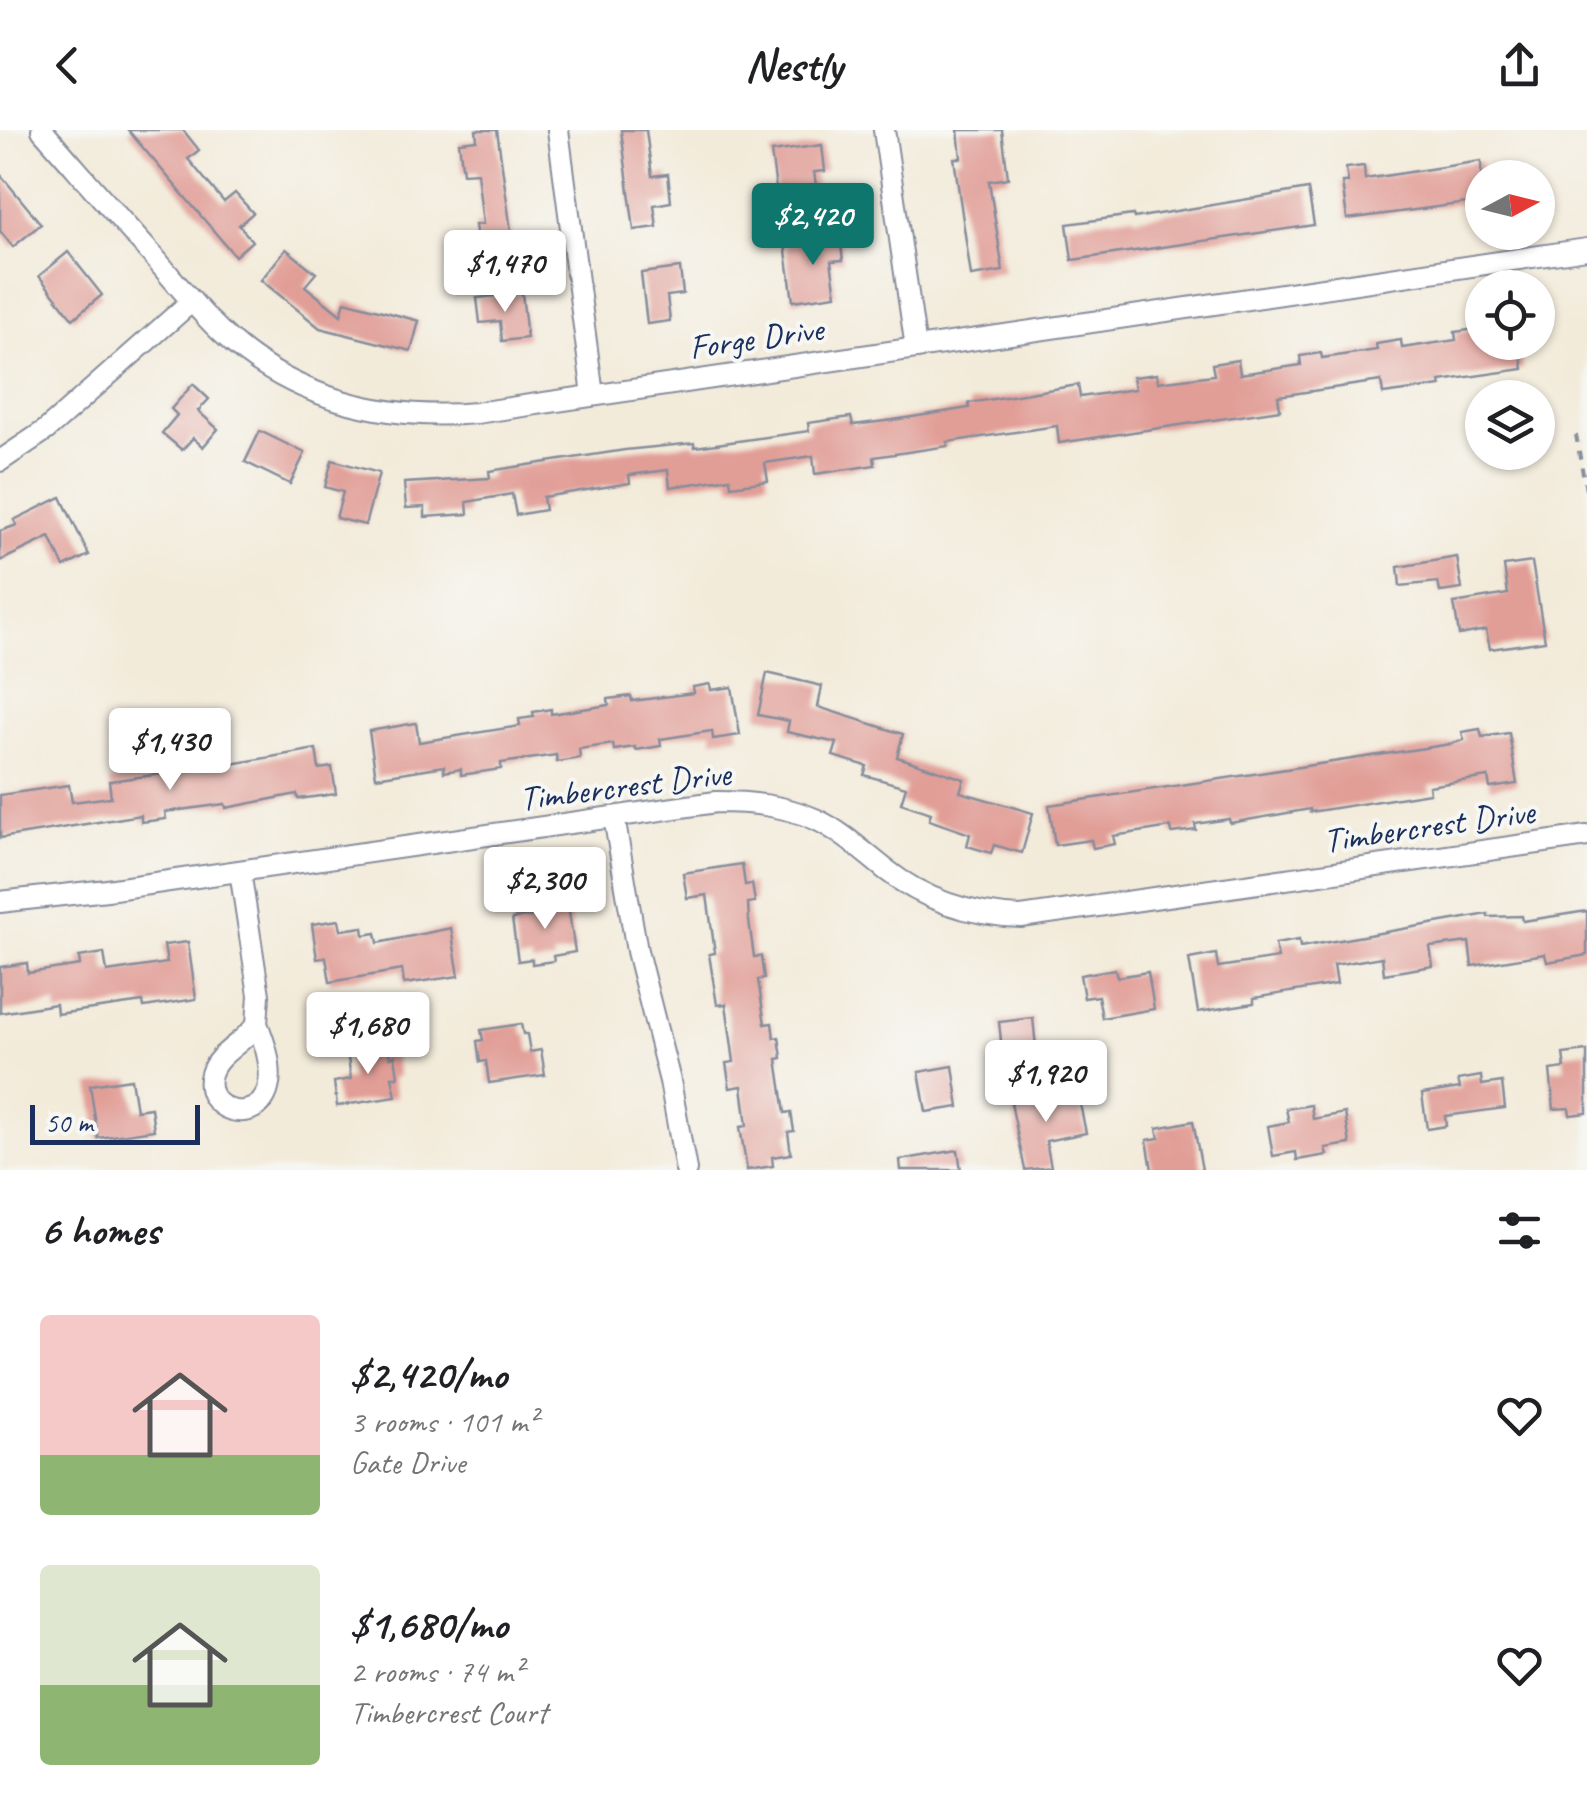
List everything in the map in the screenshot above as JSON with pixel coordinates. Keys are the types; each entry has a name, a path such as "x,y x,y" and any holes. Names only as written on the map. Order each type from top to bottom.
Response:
{"street":[{"name":"Forge Drive","path":"42,130 221,332 274,372 308,389 384,412 447,415 1587,249"},
{"path":"558,130 593,395"},
{"path":"884,130 916,348"},
{"path":"0,461 46,430 192,302"},
{"name":"Timbercrest Drive","path":"0,902 716,802 788,810 840,833 909,887 935,900 991,916 1022,918 1587,836"},
{"path":"614,817 637,950 670,1081 686,1170"},
{"path":"240,871 259,995 257,1024"}],"path":[{"path":"1576,436 1587,496"}],"building":[{"path":"128,130 183,130 199,150 188,159 224,202 235,193 253,213 239,225 252,241 235,256"},
{"path":"476,130 497,130 512,256 480,260 475,225 483,224 477,172 463,173 459,142 477,140"},
{"path":"621,130 646,130 652,176 668,174 671,202 654,205 657,227 634,230"},
{"path":"958,130 1002,130 1008,178 989,181 1003,271 971,276 954,158 961,158"},
{"path":"822,145 825,171 814,172 819,205 779,211 771,152"},
{"path":"1465,163 1465,203 1347,219 1342,182 1348,182 1346,168 1364,166 1365,179"},
{"path":"0,174 41,224 13,247 0,231"},
{"path":"1308,189 1314,225 1072,260 1067,224 1133,215 1134,218"},
{"path":"840,237 843,260 831,261 836,295 793,301 785,244"},
{"path":"286,249 316,273 305,286 341,315 345,301 419,321 411,351 320,328 261,280"},
{"path":"68,252 102,295 73,319 39,276"},
{"path":"680,268 683,294 667,296 670,321 647,324 641,273"},
{"path":"522,293 527,338 502,341 500,321 480,323 477,298"},
{"path":"1465,331 1465,360 1522,360 1523,369 1383,394 1381,381 1278,396 1280,410 1059,443 1057,426 947,442 948,446 874,457 875,465 815,474 813,456 765,463 768,481 731,486 730,478 670,487 668,470 629,475 630,483 543,497 545,510 516,515 512,494 467,502 468,514 425,517 425,507 406,508 404,483 490,478 489,471 625,450 694,443 695,447 809,431 808,423 851,417 853,425 893,420 1078,385 1080,397 1135,389 1133,377 1157,374 1158,382 1214,375 1212,364 1238,360 1240,374 1301,365 1300,356 1321,353 1322,358 1377,350 1376,344 1401,340 1402,348 1456,340 1455,332"},
{"path":"193,384 209,399 198,411 218,429 203,447 193,438 182,450 162,433 177,415 171,409"},
{"path":"260,431 305,453 290,484 245,462"},
{"path":"332,460 379,473 365,525 336,518 343,492 325,487"},
{"path":"61,497 89,555 64,567 50,537 0,561 0,531 17,525 14,520"},
{"path":"1457,557 1462,589 1440,592 1438,582 1400,586 1398,567"},
{"path":"1532,562 1545,641 1490,649 1486,630 1459,635 1454,603 1508,594 1504,566"},
{"path":"767,673 822,686 818,707 903,734 897,757 964,779 960,792 1033,813 1022,853 994,845 991,853 967,846 970,834 929,820 931,813 901,803 906,787 864,775 867,766 833,756 837,743 787,732 789,721 758,715"},
{"path":"710,684 711,690 732,687 740,735 713,739 712,731 660,739 661,746 636,750 614,750 613,744 579,749 580,758 557,762 556,755 501,763 501,769 461,775 461,769 444,772 444,766 376,777 369,731 416,723 419,742 520,726 519,719 534,717 533,712 551,709 551,714 609,705 608,699 631,696 632,701 694,693 693,687"},
{"path":"1480,729 1482,737 1509,733 1517,784 1490,788 1488,777 1429,786 1430,793 1230,823 1229,819 1195,824 1196,830 1172,833 1171,827 1113,836 1115,844 1093,848 1091,840 1055,845 1049,805 1451,744 1464,740 1462,732"},
{"path":"316,749 319,769 332,767 336,794 298,799 297,794 226,808 225,804 165,812 166,819 141,822 141,815 0,838 0,795 69,785 72,802 111,797 109,781 200,769 199,760 218,757 220,766"},
{"path":"742,864 745,885 752,884 755,902 748,903 749,921 754,957 761,956 764,979 758,980 765,1024 772,1023 774,1038 779,1037 782,1058 777,1059 785,1113 791,1112 794,1131 788,1132 791,1154 772,1157 773,1166 747,1170 740,1127 747,1126 742,1086 730,1088 726,1063 734,1062 726,1004 717,1005 709,954 715,953 707,895 687,898 683,873"},
{"path":"566,892 575,952 553,956 554,961 518,961 512,919 547,914 544,896"},
{"path":"1587,911 1587,955 1547,962 1545,954 1472,966 1469,942 1430,947 1433,966 1384,974 1382,957 1334,965 1337,984 1198,1012 1189,959 1216,954 1218,967 1278,958 1275,944 1299,940 1300,947 1488,914 1522,916 1523,921"},
{"path":"339,920 341,930 363,927 364,935 376,933 378,943 451,928 459,976 404,984 402,970 330,982 326,957 317,959 312,924"},
{"path":"188,942 196,999 57,1014 56,1004 0,1013 0,967 27,963 28,973 80,965 79,957 104,953 107,972 167,963 164,945"},
{"path":"1115,969 1117,977 1148,972 1154,1009 1102,1018 1098,996 1084,998 1080,975"},
{"path":"1033,1018 1036,1047 1002,1050 999,1022"},
{"path":"521,1024 530,1052 541,1050 545,1075 489,1083 486,1061 480,1062 477,1041 483,1040 481,1030"},
{"path":"388,1045 390,1057 395,1056 398,1077 392,1077 396,1097 337,1106 334,1082 351,1079 347,1051"},
{"path":"1587,1051 1587,1113 1570,1115 1569,1108 1554,1109 1550,1070 1565,1068 1563,1054"},
{"path":"953,1066 959,1107 926,1112 919,1072"},
{"path":"1481,1076 1482,1085 1502,1082 1505,1108 1445,1116 1446,1126 1427,1129 1422,1094 1460,1088 1458,1080"},
{"path":"131,1079 136,1110 151,1108 154,1130 98,1138 90,1085"},
{"path":"1077,1089 1086,1133 1046,1141 1051,1167 1025,1170 1011,1103"},
{"path":"1311,1105 1313,1119 1345,1113 1350,1144 1325,1148 1327,1155 1297,1160 1296,1152 1273,1156 1268,1126 1289,1122 1286,1109"},
{"path":"1193,1121 1202,1170 1152,1170 1147,1140 1159,1138 1157,1128"},
{"path":"958,1150 961,1170 901,1170 900,1160"}]}
